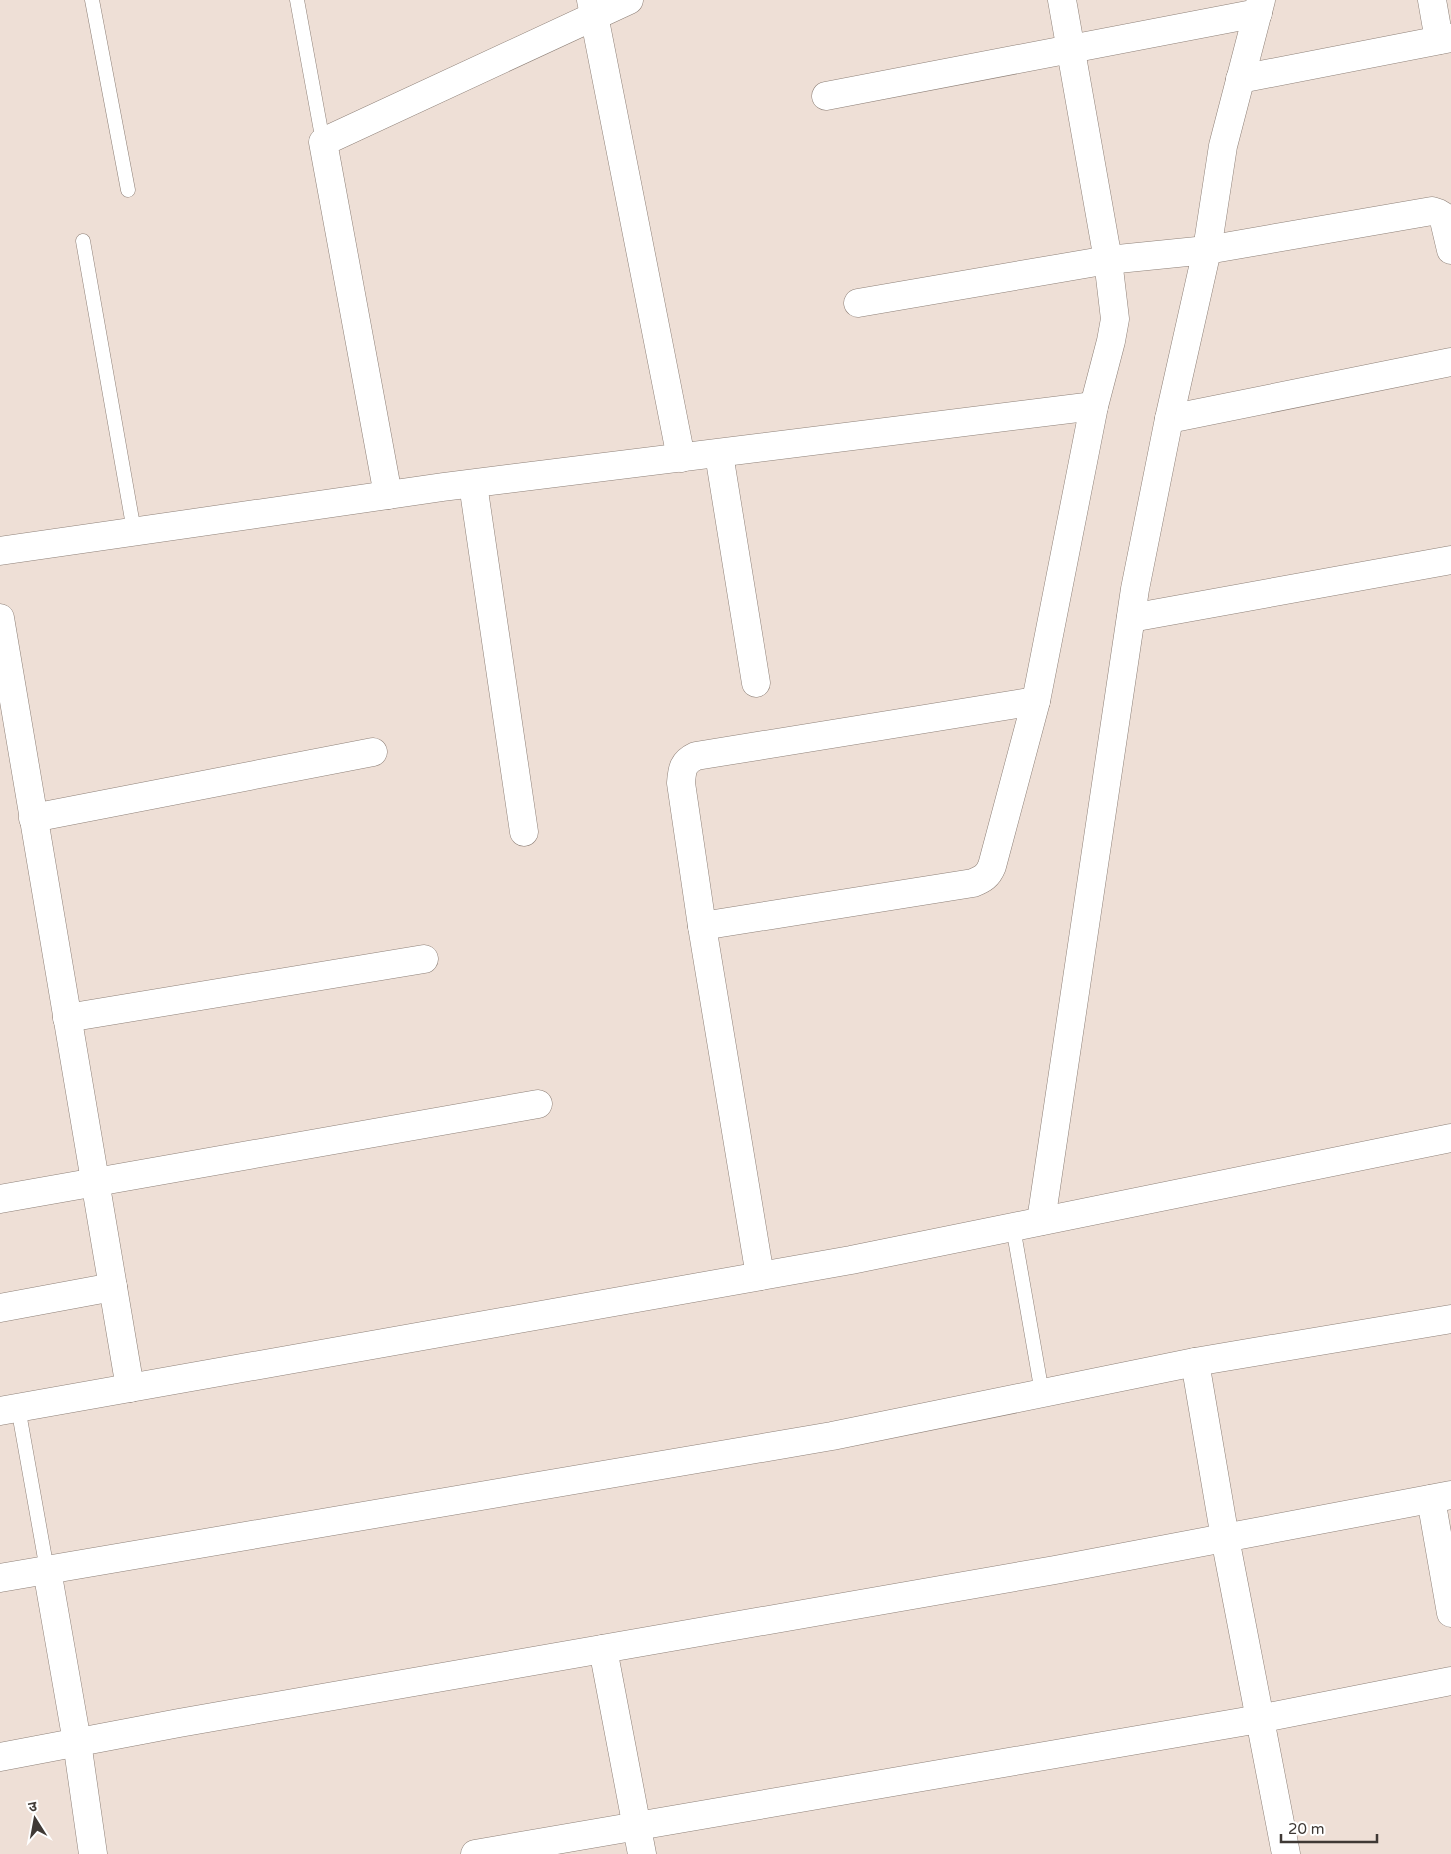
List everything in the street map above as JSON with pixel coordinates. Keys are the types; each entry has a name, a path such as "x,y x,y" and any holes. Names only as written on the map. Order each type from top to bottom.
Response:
{"street":[{"path":"388,495 323,142 592,8 629,0"},
{"path":"702,926 973,883 982,880 989,874 1036,701 1094,406 1111,342 1115,319 1108,260 1062,0"},
{"path":"1240,79 1445,39 1432,0"},
{"path":"826,96 1071,50 1259,7 1223,146 1206,250 1168,419 1135,589 1041,1221"},
{"path":"592,8 681,458"},
{"path":"858,303 1108,260 1206,250 1432,212 1443,216 1451,250"},
{"path":"1168,419 1451,362"},
{"path":"0,551 388,495 1094,406"},
{"path":"719,454 756,683"},
{"path":"472,484 524,832"},
{"path":"1131,618 1451,560"},
{"path":"0,618 130,1388"},
{"path":"760,1276 702,926 682,783 682,769 687,760 696,756 1036,701"},
{"path":"33,818 373,752"},
{"path":"67,1018 424,959"},
{"path":"0,1199 538,1104"},
{"path":"9,1409 851,1260 1451,1138"},
{"path":"0,1308 113,1287"},
{"path":"0,1578 832,1436 1195,1362 1451,1320"},
{"path":"1195,1362 1225,1538 1286,1854"},
{"path":"0,1756 1055,1570 1441,1497 1451,1613"},
{"path":"47,1570 93,1854"},
{"path":"603,1649 642,1854"},
{"path":"475,1854 1260,1719 1451,1680"}],"lane":[{"path":"92,0 128,190"},
{"path":"297,0 323,142"},
{"path":"83,241 134,532"},
{"path":"1013,1227 1042,1393"},
{"path":"9,1409 47,1570"}]}
